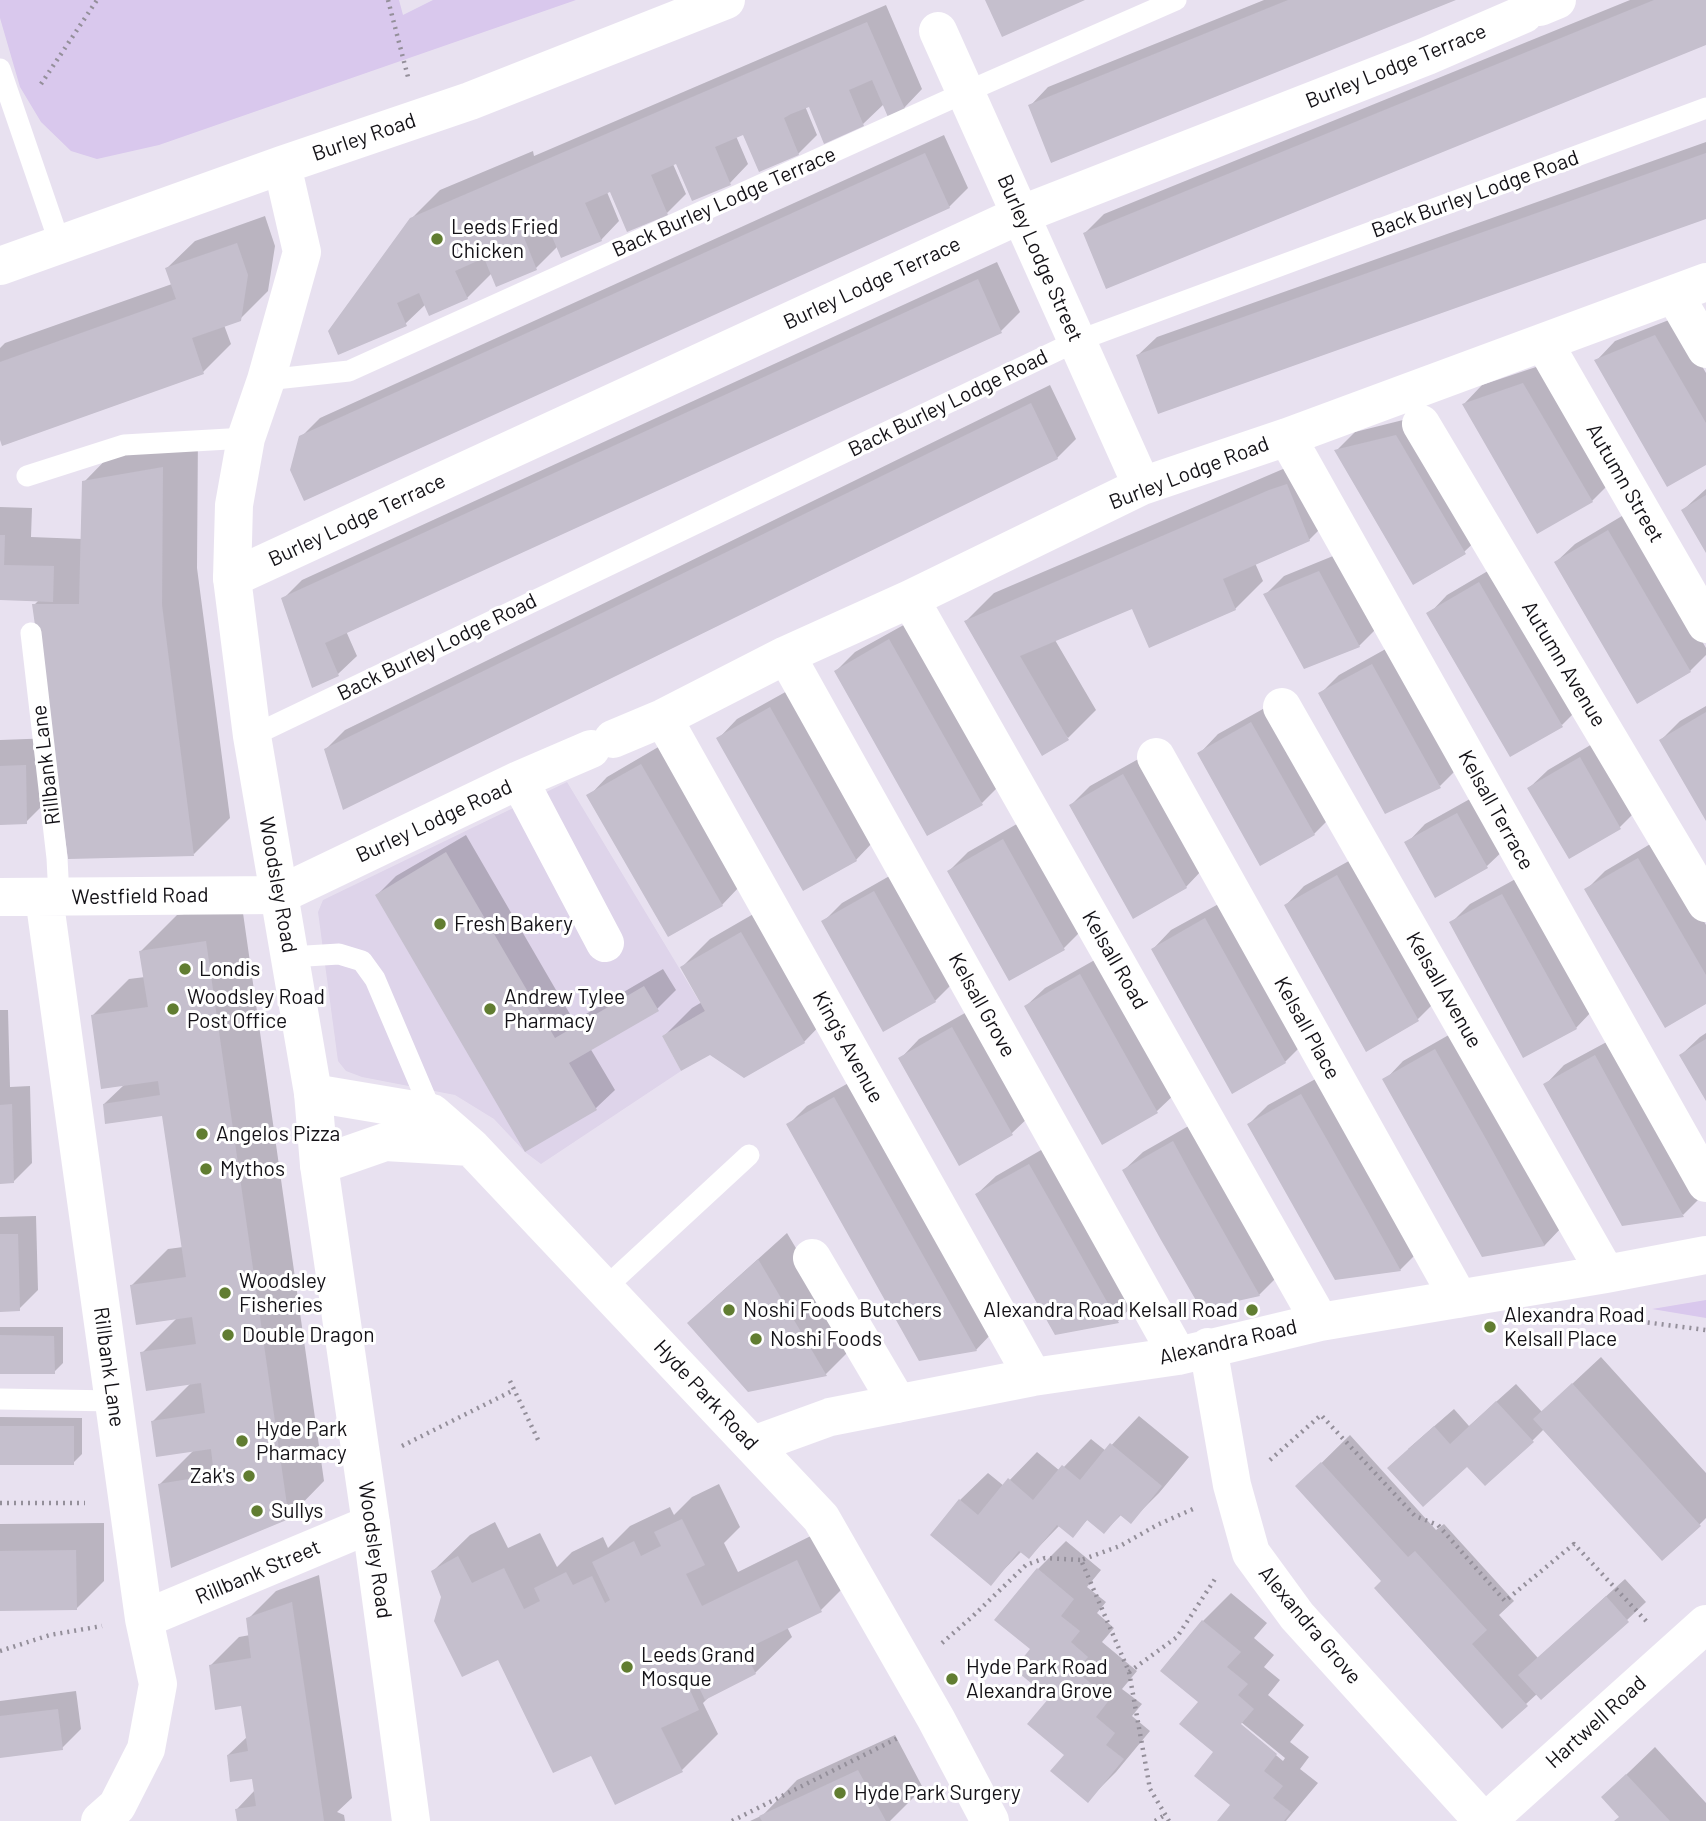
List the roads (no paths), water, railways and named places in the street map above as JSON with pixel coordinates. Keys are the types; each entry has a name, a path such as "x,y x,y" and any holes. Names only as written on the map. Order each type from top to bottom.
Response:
{"street":[{"name":"Burley Road","path":"0,265 470,101 726,0"},
{"name":"Burley Lodge Terrace","path":"232,578 1020,215 1427,56 1540,7"},
{"name":"Burley Lodge Street","path":"938,31 1142,486"},
{"name":"Woodsley Road","path":"282,165 302,252 266,380 246,438 234,505 232,578 252,736 313,1093 319,1165 372,1524 411,1821"},
{"name":"Burley Lodge Road","path":"279,895 519,780 663,718 786,655 1142,486 1287,437 1690,288"},
{"path":"1690,288 1706,349"},
{"name":"Autumn Street","path":"1544,343 1706,624"},
{"name":"Autumn Avenue","path":"1421,424 1706,903"},
{"name":"Kelsall Terrace","path":"1287,437 1706,1183"},
{"name":"Kelsall Road","path":"910,598 1320,1322"},
{"name":"Kelsall Grove","path":"786,655 1193,1351"},
{"name":"Kelsall Avenue","path":"1282,707 1606,1274"},
{"name":"King's Avenue","path":"663,718 1033,1377"},
{"name":"Kelsall Place","path":"1156,757 1459,1299"},
{"path":"519,780 606,943"},
{"name":"Westfield Road","path":"0,897 279,895"},
{"name":"Rillbank Lane","path":"52,897 114,1401 144,1619 158,1684 146,1749 117,1806 100,1821"},
{"path":"313,1093 432,1113"},
{"name":"Hyde Park Road","path":"432,1113 471,1147 821,1518 936,1719 990,1821"},
{"path":"319,1165 385,1142 471,1147"},
{"name":"Alexandra Road","path":"753,1445 830,1417 1033,1377 1193,1351 1320,1322 1706,1255"},
{"path":"812,1258 898,1404"},
{"name":"Alexandra Grove","path":"1193,1351 1251,1553 1297,1616 1485,1821"},
{"name":"Rillbank Street","path":"144,1619 372,1524"},
{"name":"Hartwell Road","path":"1485,1821 1706,1624"}],"lane":[{"name":"Back Burley Lodge Terrace","path":"266,380 349,371 965,92 1177,0"},
{"path":"0,69 60,244"},
{"name":"Back Burley Lodge Road","path":"252,736 1077,341 1706,108"},
{"path":"27,476 124,445 246,438"},
{"name":"Rillbank Lane","path":"31,634 57,858 52,897"},
{"path":"290,957 339,954 362,961 375,979 432,1113"},
{"path":"605,1288 749,1155"},
{"path":"0,1399 114,1401"}],"place":[{"name":"Leeds Fried Chicken","path":"437,239"},
{"name":"Fresh Bakery","path":"440,924"},
{"name":"Londis","path":"185,969"},
{"name":"Woodsley Road Post Office","path":"173,1009"},
{"name":"Andrew Tylee Pharmacy","path":"490,1009"},
{"name":"Angelos Pizza","path":"202,1134"},
{"name":"Mythos","path":"206,1169"},
{"name":"Woodsley Fisheries","path":"225,1293"},
{"name":"Noshi Foods Butchers","path":"729,1310"},
{"name":"Alexandra Road Kelsall Road","path":"1252,1310"},
{"name":"Alexandra Road Kelsall Place","path":"1490,1327"},
{"name":"Double Dragon","path":"228,1335"},
{"name":"Noshi Foods","path":"756,1339"},
{"name":"Hyde Park Pharmacy","path":"242,1441"},
{"name":"Zak's","path":"249,1476"},
{"name":"Sullys","path":"257,1511"},
{"name":"Leeds Grand Mosque","path":"627,1667"},
{"name":"Hyde Park Road Alexandra Grove","path":"952,1679"},
{"name":"Hyde Park Surgery","path":"840,1793"}]}
